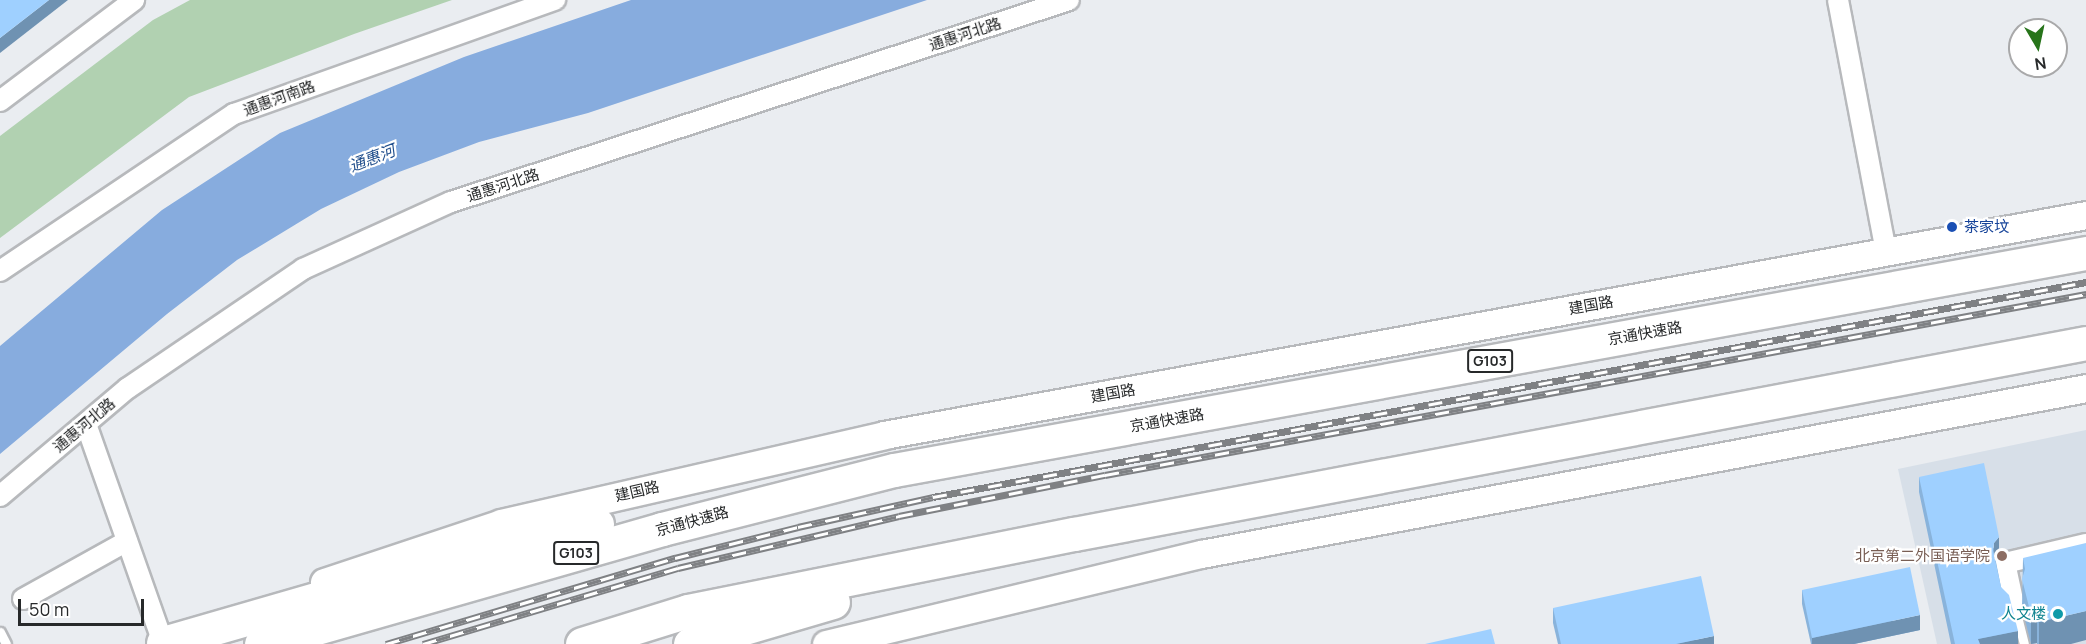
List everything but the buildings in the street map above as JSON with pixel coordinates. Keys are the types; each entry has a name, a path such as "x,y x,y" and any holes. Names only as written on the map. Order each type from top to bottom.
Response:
{"highway":[{"name":"京通快速路","path":"261,644 662,529 894,470 2086,253"},
{"path":"582,644 688,612 1074,534 2086,343"},
{"path":"161,643 432,565 679,504 894,470"},
{"path":"690,644 1074,534"}],"main road":[{"name":"建国路","path":"161,643 365,567 501,523 686,479 884,435 2086,215"},
{"path":"825,644 1201,554 2086,388"}],"street":[{"path":"0,101 134,0"},
{"name":"通惠河南路","path":"0,271 234,114 555,0"},
{"name":"通惠河北路","path":"0,496 128,388 303,269 451,202 1070,0"},
{"path":"1838,0 1886,251"},
{"path":"86,424 161,643"},
{"path":"23,599 127,541"},
{"path":"2013,600 2005,563 2086,544"}],"lane":[{"path":"2013,600 2024,644"},
{"path":"0,632 6,644"}],"shaded area":[{"name":"北京第二外国语学院","path":"2086,430 2086,644 1937,644 1898,469"}],"green space":[{"path":"190,0 452,0 354,34 189,97 0,238 0,136 153,20"}],"water":[{"name":"通惠河","path":"631,0 927,0 588,113 479,142 399,172 321,209 237,260 167,314 0,454 0,346 162,210 280,133 464,57"}],"railway":[{"path":"386,644 675,558 798,527 933,497 2086,282"},
{"path":"423,644 678,568 899,516 1105,475 2086,294"}],"place":[{"name":"茶家坟","path":"1952,227"},
{"name":"北京第二外国语学院","path":"2002,556"},
{"name":"人文楼","path":"2058,614"}]}
